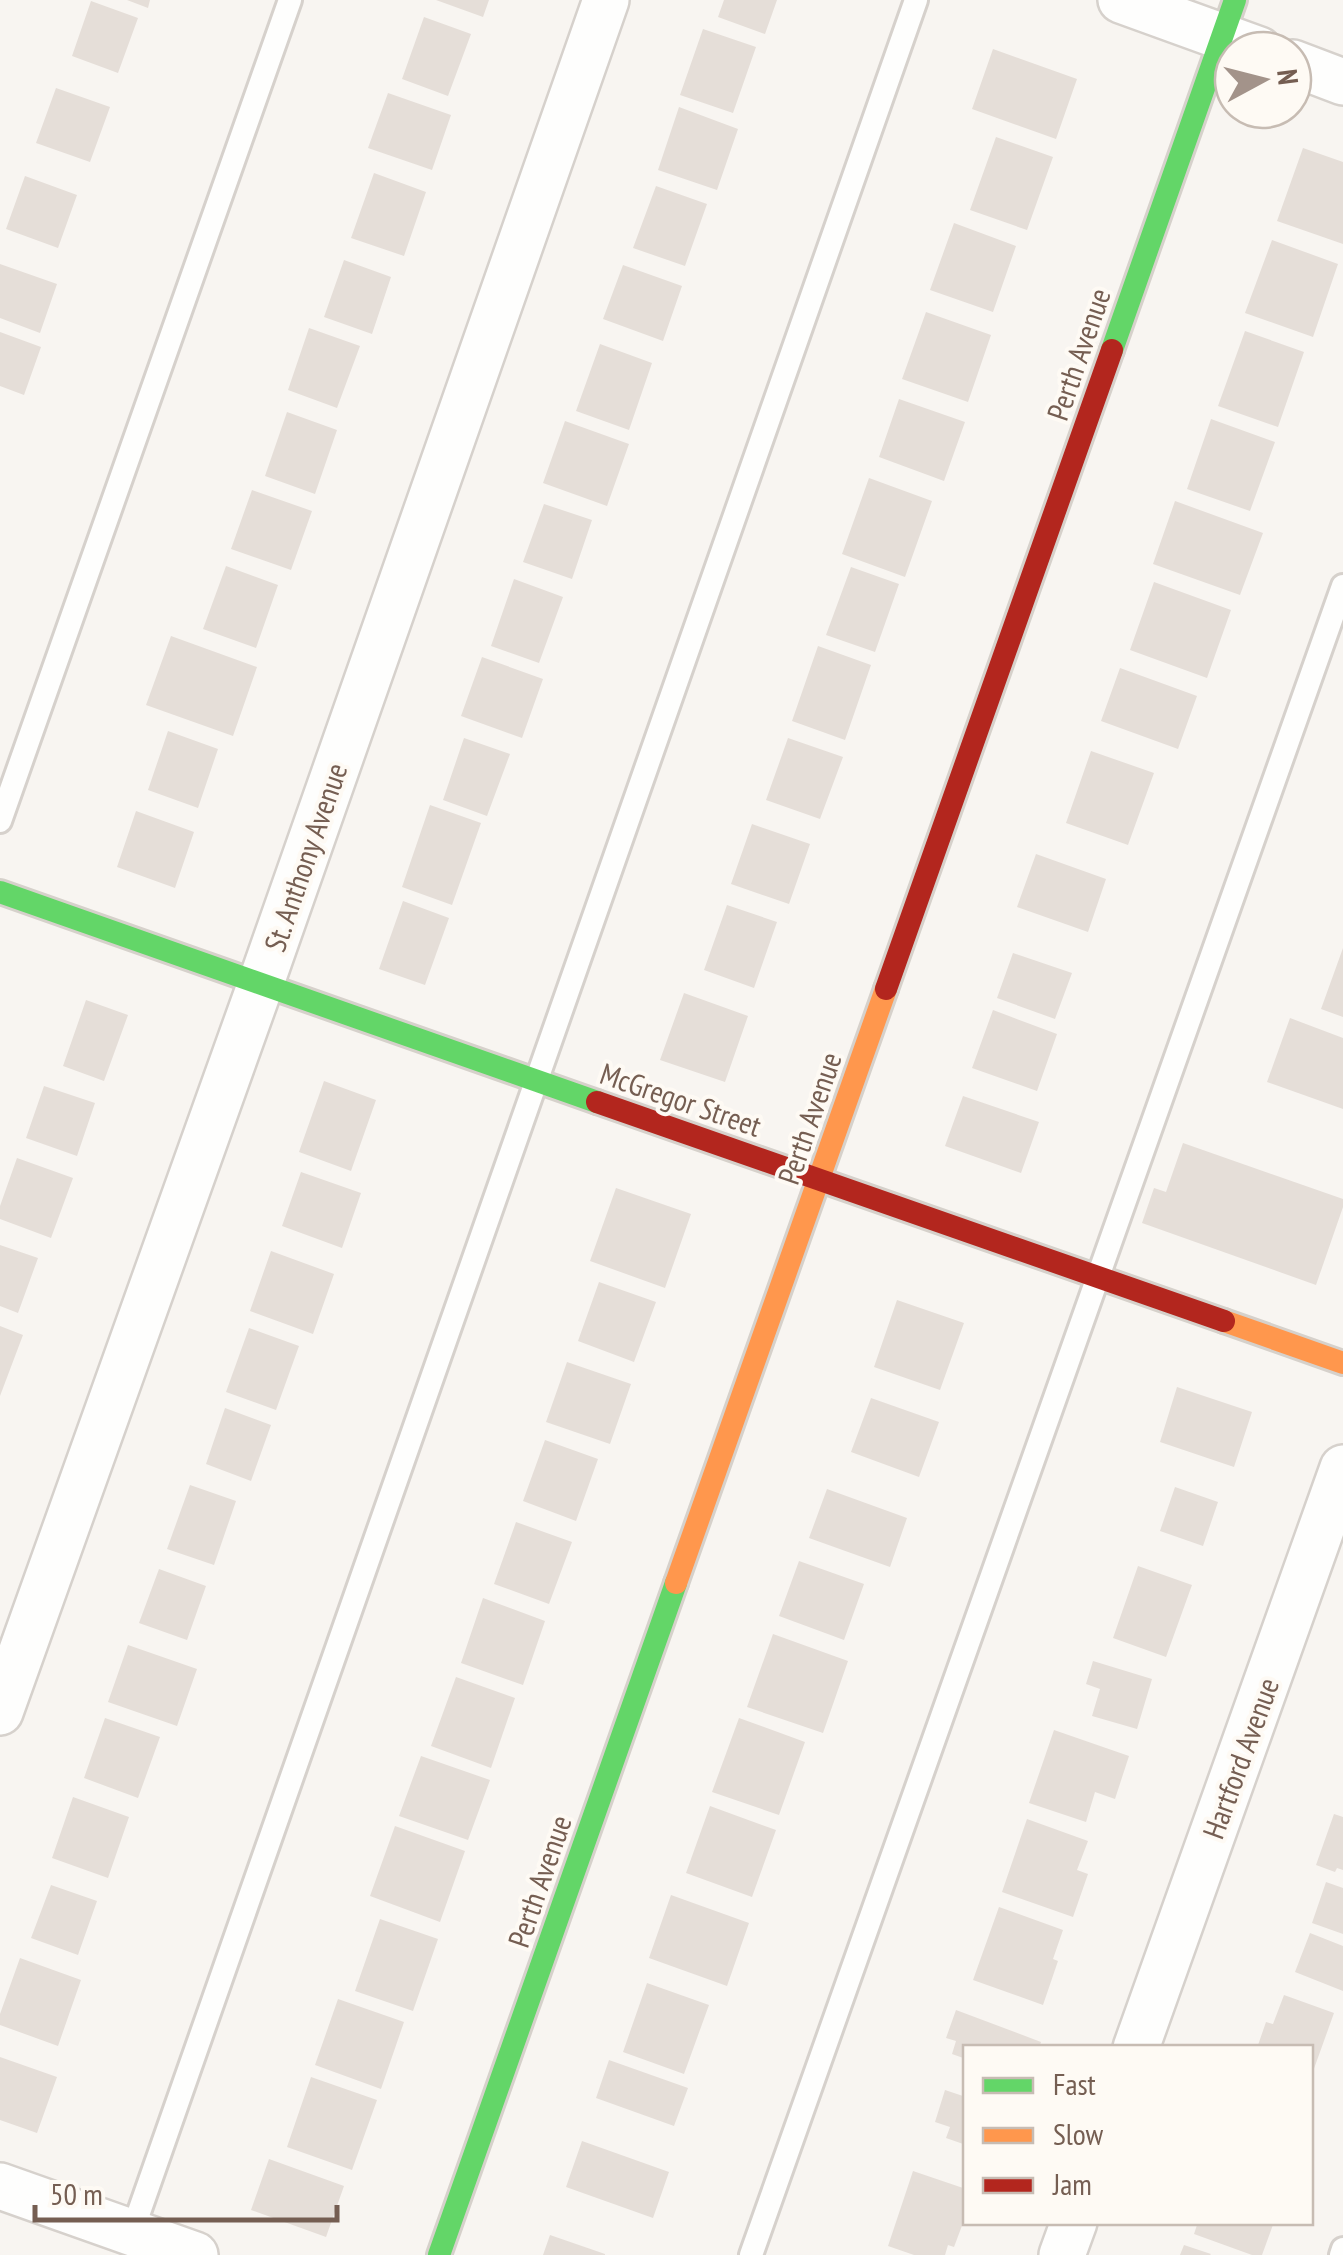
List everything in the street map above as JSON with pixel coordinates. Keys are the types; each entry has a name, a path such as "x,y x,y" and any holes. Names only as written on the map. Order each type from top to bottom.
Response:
{"street":[{"name":"St. Anthony Avenue","path":"0,1712 606,0"},
{"path":"1121,0 1239,29"},
{"name":"Perth Avenue","path":"439,2255 819,1179 1239,29"},
{"path":"1313,71 1343,82"},
{"name":"McGregor Street","path":"0,892 1343,1363"},
{"name":"Hartford Avenue","path":"1137,2045 1343,1468"},
{"path":"0,2186 196,2255"},
{"path":"1062,2255 1073,2225"}],"lane":[{"path":"0,821 290,0"},
{"path":"132,2232 916,0"},
{"path":"752,2255 1343,586"}],"building":[{"path":"127,0 150,0 148,8"},
{"path":"436,0 489,0 483,17"},
{"path":"724,0 777,0 765,34 718,17"},
{"path":"91,1 138,18 118,73 72,56"},
{"path":"424,17 471,34 448,96 402,79"},
{"path":"703,29 756,47 733,113 680,95"},
{"path":"993,49 1077,79 1056,139 972,109"},
{"path":"56,88 110,107 90,162 36,143"},
{"path":"388,93 451,115 432,170 368,148"},
{"path":"679,107 738,129 717,190 658,170"},
{"path":"996,137 1053,157 1027,230 970,210"},
{"path":"1303,148 1343,162 1343,244 1277,221"},
{"path":"374,173 426,192 404,256 351,238"},
{"path":"25,176 77,195 58,248 6,229"},
{"path":"656,186 707,204 685,266 633,248"},
{"path":"954,223 1016,246 993,312 930,290"},
{"path":"1272,240 1338,264 1313,337 1245,313"},
{"path":"344,260 391,277 372,334 324,317"},
{"path":"0,264 57,284 40,333 0,318"},
{"path":"623,265 682,286 663,341 603,319"},
{"path":"926,312 991,335 968,402 902,379"},
{"path":"309,328 360,346 337,408 288,390"},
{"path":"1245,331 1304,352 1278,427 1218,406"},
{"path":"0,332 41,347 24,395 0,386"},
{"path":"600,344 652,363 629,430 576,411"},
{"path":"899,399 965,422 944,481 879,457"},
{"path":"287,412 337,430 315,494 265,476"},
{"path":"1211,419 1275,442 1250,511 1187,489"},
{"path":"565,421 629,444 607,506 543,483"},
{"path":"869,478 932,501 905,577 842,554"},
{"path":"252,490 312,511 291,570 231,549"},
{"path":"1175,501 1263,533 1240,595 1153,564"},
{"path":"544,504 592,520 572,579 523,562"},
{"path":"226,566 278,585 256,648 203,629"},
{"path":"851,567 899,584 875,652 826,635"},
{"path":"514,579 563,597 539,663 491,646"},
{"path":"1154,582 1231,610 1207,678 1130,650"},
{"path":"171,636 257,667 233,736 146,705"},
{"path":"818,646 871,665 845,740 792,721"},
{"path":"482,657 543,679 522,738 461,716"},
{"path":"1120,668 1197,696 1178,749 1101,721"},
{"path":"168,731 218,749 198,808 148,790"},
{"path":"464,738 510,754 487,816 443,800"},
{"path":"788,738 843,757 820,819 766,800"},
{"path":"1091,751 1154,773 1128,845 1066,823"},
{"path":"430,805 481,823 452,905 402,887"},
{"path":"136,811 194,832 175,888 117,867"},
{"path":"752,824 810,844 789,904 731,884"},
{"path":"1036,854 1106,879 1088,932 1017,907"},
{"path":"403,901 449,918 425,985 379,969"},
{"path":"727,905 777,922 754,988 704,970"},
{"path":"1343,948 1343,1017 1321,1009"},
{"path":"1013,953 1072,973 1055,1019 997,998"},
{"path":"684,993 748,1016 725,1082 660,1060"},
{"path":"86,1000 128,1015 104,1081 63,1066"},
{"path":"993,1010 1057,1034 1037,1091 972,1068"},
{"path":"1290,1018 1343,1038 1343,1109 1267,1082"},
{"path":"324,1081 376,1100 351,1171 299,1152"},
{"path":"44,1086 95,1103 77,1156 26,1138"},
{"path":"963,1096 1039,1122 1021,1173 945,1146"},
{"path":"1183,1143 1343,1199 1316,1285 1142,1223 1154,1188 1166,1192"},
{"path":"17,1158 73,1178 51,1238 0,1219 0,1206"},
{"path":"301,1172 361,1193 342,1248 282,1226"},
{"path":"616,1188 691,1214 665,1288 590,1261"},
{"path":"0,1245 38,1258 18,1313 0,1306"},
{"path":"271,1251 334,1274 313,1334 250,1311"},
{"path":"599,1282 656,1302 634,1362 578,1341"},
{"path":"897,1300 964,1323 940,1390 874,1367"},
{"path":"0,1326 23,1335 0,1396"},
{"path":"249,1328 299,1346 276,1410 226,1392"},
{"path":"567,1362 631,1384 610,1444 546,1422"},
{"path":"1177,1387 1252,1412 1234,1467 1160,1442"},
{"path":"871,1398 939,1422 919,1477 851,1452"},
{"path":"225,1408 271,1425 251,1481 206,1464"},
{"path":"545,1440 598,1459 576,1521 523,1501"},
{"path":"190,1485 236,1501 214,1565 167,1549"},
{"path":"1175,1487 1218,1502 1203,1546 1160,1531"},
{"path":"827,1489 907,1518 890,1567 809,1538"},
{"path":"516,1522 572,1542 549,1604 494,1584"},
{"path":"799,1561 864,1584 844,1640 779,1616"},
{"path":"1138,1566 1192,1585 1166,1657 1113,1638"},
{"path":"159,1569 206,1586 187,1640 139,1623"},
{"path":"483,1598 545,1621 523,1685 461,1663"},
{"path":"773,1634 848,1661 823,1733 747,1707"},
{"path":"128,1645 197,1669 177,1726 108,1702"},
{"path":"1093,1661 1152,1679 1137,1729 1092,1716 1100,1689 1086,1684"},
{"path":"456,1677 515,1698 491,1768 431,1746"},
{"path":"105,1718 160,1737 138,1798 84,1778"},
{"path":"739,1718 805,1742 779,1815 712,1792"},
{"path":"1054,1730 1129,1756 1115,1799 1095,1792 1086,1822 1029,1803"},
{"path":"421,1756 490,1780 468,1840 399,1816"},
{"path":"73,1797 129,1817 108,1878 52,1858"},
{"path":"710,1806 776,1830 752,1897 686,1873"},
{"path":"1334,1814 1343,1817 1343,1870 1337,1868 1335,1872 1316,1865"},
{"path":"1027,1819 1088,1841 1077,1870 1088,1874 1073,1917 1002,1892"},
{"path":"395,1826 465,1851 440,1922 370,1896"},
{"path":"1326,1882 1343,1888 1343,1934 1312,1923"},
{"path":"51,1885 97,1901 78,1955 31,1938"},
{"path":"671,1895 749,1923 727,1986 649,1958"},
{"path":"999,1907 1063,1930 1053,1959 1058,1961 1043,2005 973,1980"},
{"path":"380,1919 438,1939 413,2011 355,1991"},
{"path":"1310,1933 1343,1946 1343,1991 1295,1972"},
{"path":"20,1958 81,1980 58,2046 0,2025 0,2014"},
{"path":"647,1983 709,2005 684,2074 623,2052"},
{"path":"1284,1995 1334,2013 1313,2071 1313,2045 1258,2045 1266,2022 1273,2024"},
{"path":"338,1999 404,2022 381,2089 315,2065"},
{"path":"956,2010 1041,2042 963,2045 963,2058 952,2054 956,2041 946,2038"},
{"path":"0,2057 57,2077 37,2133 0,2120"},
{"path":"609,2060 688,2088 674,2126 596,2098"},
{"path":"311,2077 377,2100 352,2170 287,2147"},
{"path":"945,2090 963,2096 963,2144 946,2138 950,2127 935,2122"},
{"path":"582,2141 669,2172 653,2218 566,2187"},
{"path":"269,2159 344,2186 326,2237 251,2210"},
{"path":"913,2171 963,2188 963,2223 954,2247 948,2245 945,2255 914,2255 888,2246"},
{"path":"1197,2225 1273,2225 1262,2255 1194,2234"},
{"path":"550,2235 605,2254 605,2255 543,2255"},
{"path":"1184,2245 1211,2254 1180,2255"}],"traffic: fast":[{"path":"1112,350 1235,0"},
{"path":"0,892 597,1102"},
{"path":"439,2255 676,1583"}],"traffic: slow":[{"path":"676,1583 886,989"},
{"path":"1224,1321 1343,1363"}],"traffic: jam":[{"path":"886,989 1112,350"},
{"path":"597,1102 1224,1321"}]}
